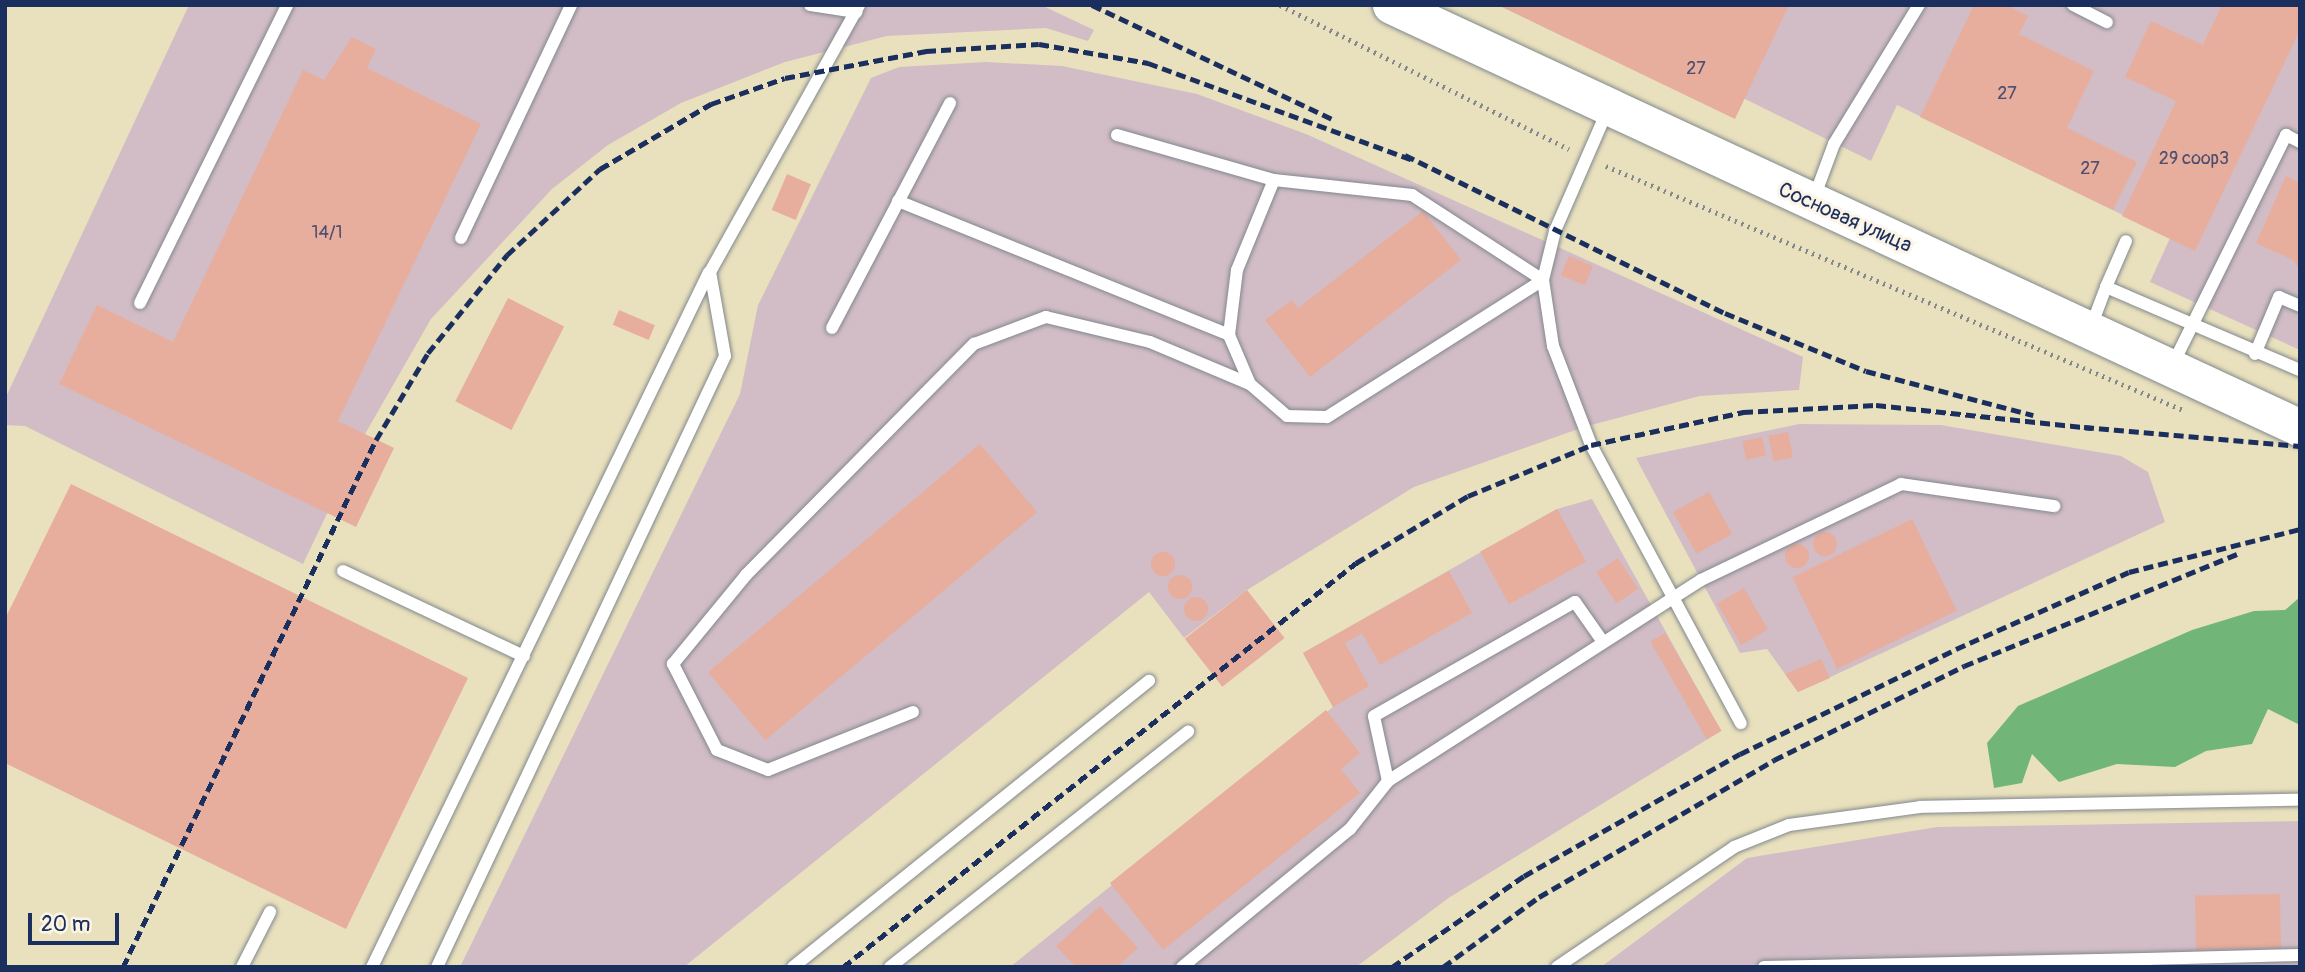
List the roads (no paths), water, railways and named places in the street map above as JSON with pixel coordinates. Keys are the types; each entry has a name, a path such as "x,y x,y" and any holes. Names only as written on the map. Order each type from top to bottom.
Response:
{"main road":[{"name":"Сосновая улица","path":"1391,5 1608,109 2091,328 2300,428"}],"lane":[{"path":"140,303 287,5"},
{"path":"461,238 570,5"},
{"path":"372,967 710,272 858,8 810,5"},
{"path":"1811,203 1834,144 1919,5"},
{"path":"2073,5 2107,22"},
{"path":"832,328 950,103"},
{"path":"1608,109 1555,231 1543,281 1553,346 1591,445 1670,600 1741,723"},
{"path":"1117,135 1274,180 1412,195 1543,281"},
{"path":"2172,366 2286,135 2300,142"},
{"path":"1250,384 1229,335 1237,270 1274,180"},
{"path":"898,201 1229,335"},
{"path":"2091,328 2126,241"},
{"path":"438,967 725,356 710,272"},
{"path":"914,712 768,770 717,750 673,664 746,575 974,344 1046,317 1150,342 1250,384 1286,416 1326,417 1543,281"},
{"path":"2106,288 2255,354 2300,370"},
{"path":"2255,354 2279,298 2300,306"},
{"path":"1182,967 1350,829 1388,780 1670,600 1901,484 2054,506"},
{"path":"343,571 524,656"},
{"path":"1388,780 1374,716 1575,602 1603,642"},
{"path":"793,967 1149,681"},
{"path":"890,967 1188,732"},
{"path":"1557,967 1734,847 1789,825 1920,807 2300,800"},
{"path":"242,967 270,912"},
{"path":"1764,967 2145,963 2300,955"}],"railway":[{"path":"1092,5 1336,121"},
{"path":"123,967 376,440 428,353 507,255 600,169 711,104 785,78 926,51 1039,44 1148,63 1413,160"},
{"path":"1405,155 1725,313 1866,371 2033,415"},
{"path":"843,967 1356,563 1468,496 1591,445 1743,412 1876,405 2092,428"},
{"path":"2084,427 2300,446"},
{"path":"1392,967 1524,876 1740,754 1956,649 2129,572 2300,529"},
{"path":"1443,967 1539,897 1774,760 1964,666 2242,552"}]}
